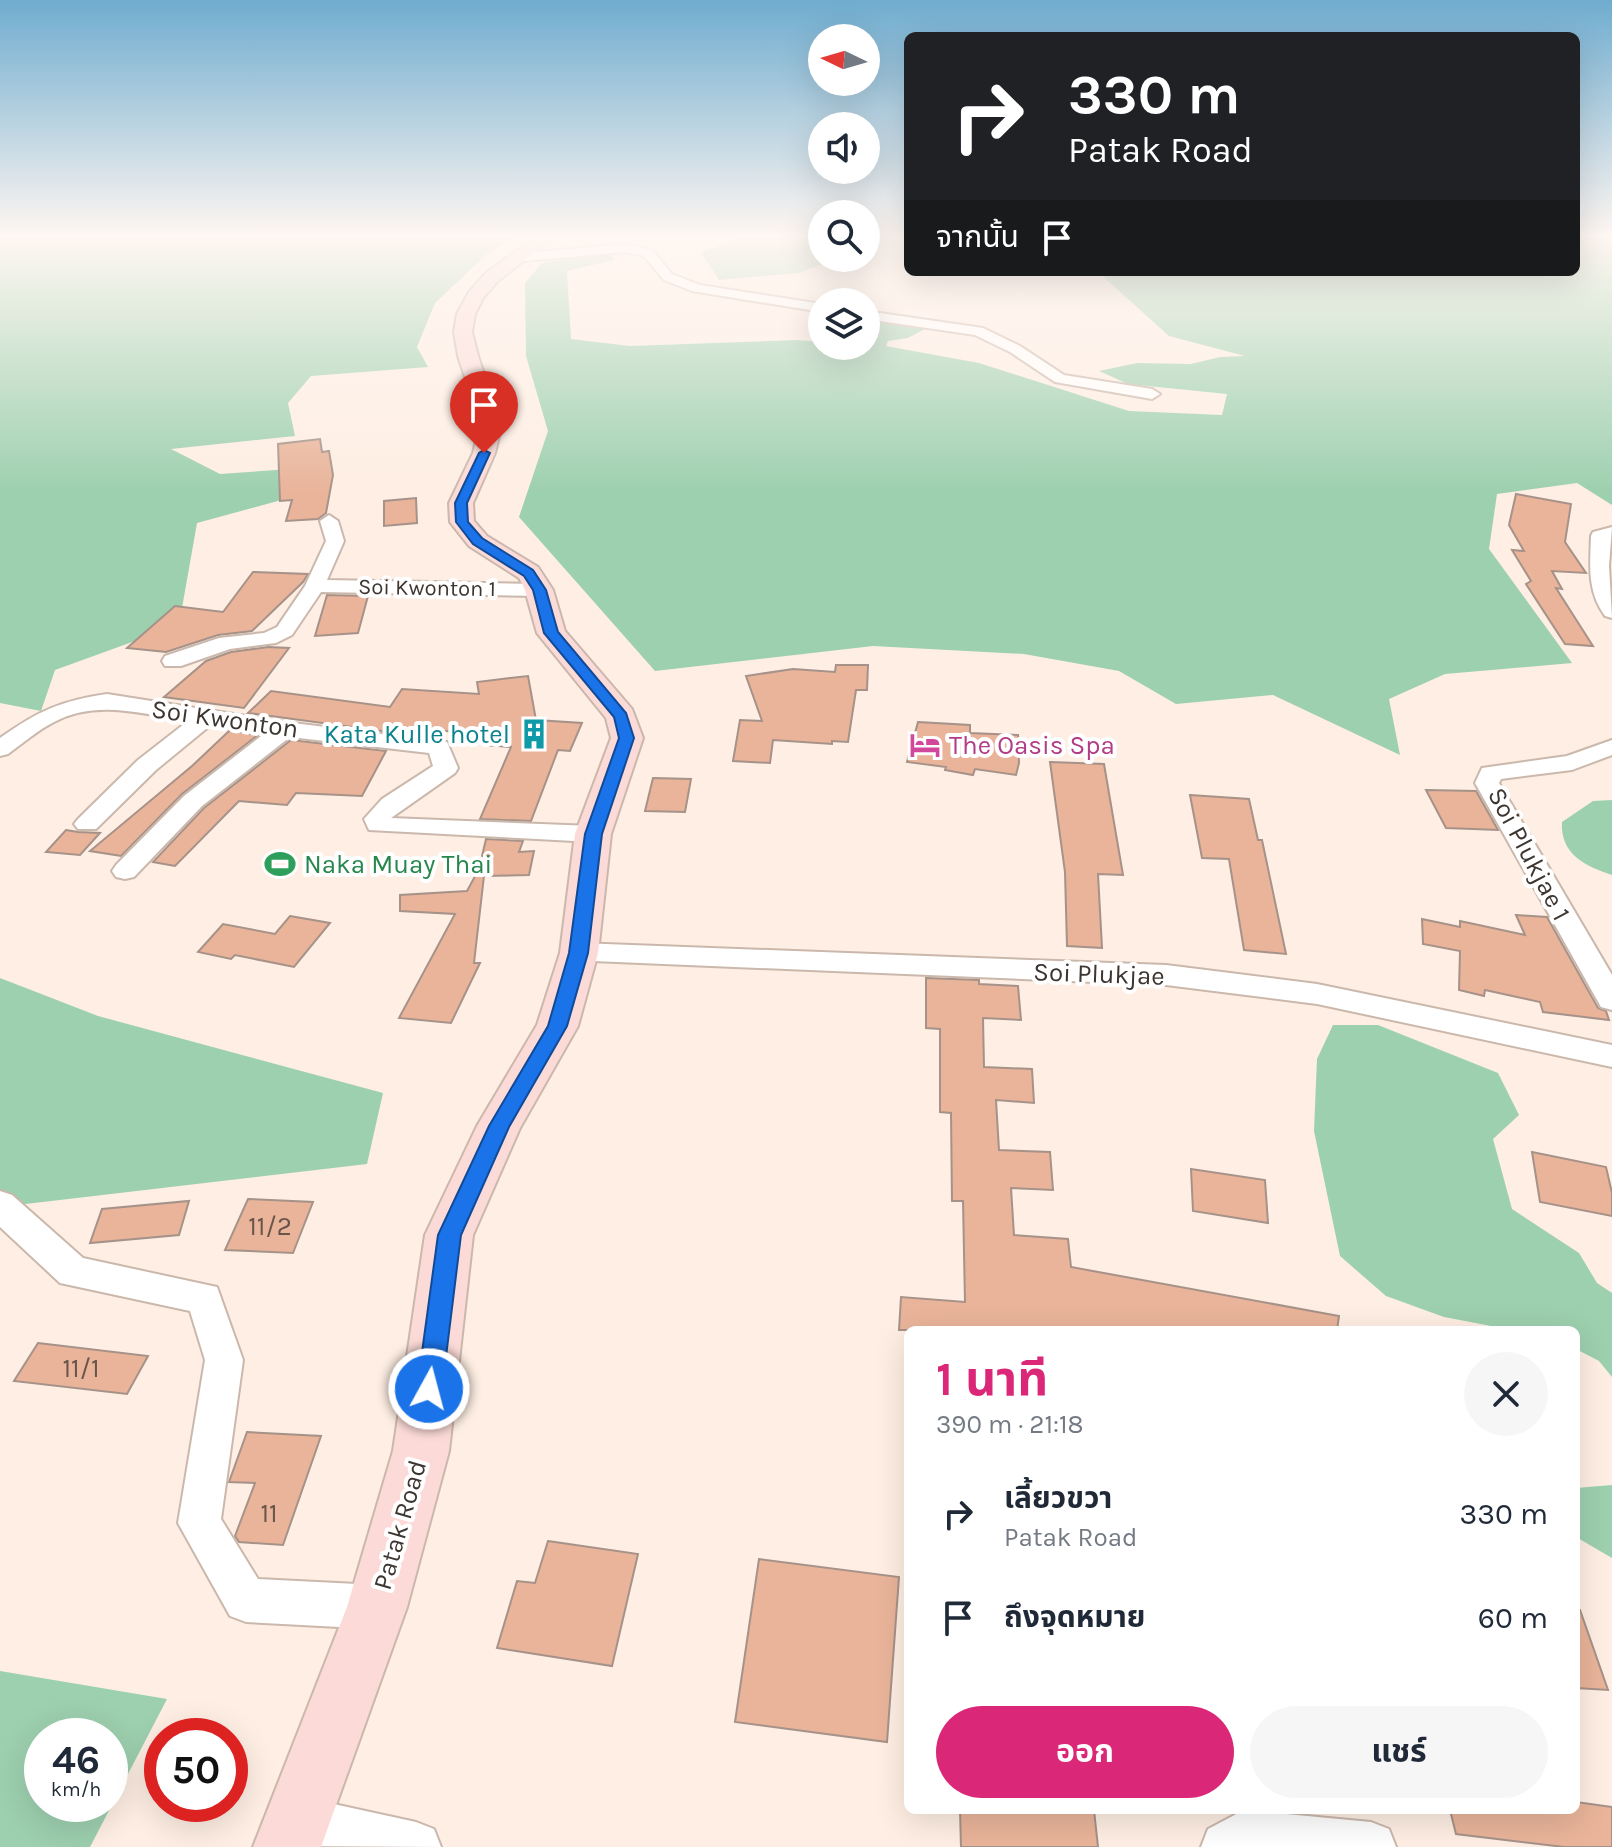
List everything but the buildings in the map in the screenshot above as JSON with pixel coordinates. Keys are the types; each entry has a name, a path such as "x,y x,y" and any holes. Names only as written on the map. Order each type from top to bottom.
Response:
{"main road":[{"name":"Patak Road","path":"292,1834 377,1607 421,1451 449,1235 499,1126 557,1026 579,953 593,834 627,738 621,716 551,633 539,590 529,573 478,541 462,522 461,503 484,453 490,428 489,402 477,383 468,356 463,332 465,321"}],"street":[{"path":"909,321 978,331 1015,349 1060,379 1152,394"},
{"path":"173,661 227,643 269,639 285,631 315,586 335,541 329,521"},
{"path":"1612,533 1600,536 1603,601 1612,612"},
{"name":"Soi Kwonton 1","path":"315,586 539,590"},
{"name":"Soi Kwonton","path":"0,749 45,717 71,706 107,701 285,729 439,747 446,768 432,781 383,811 377,819 378,825 593,834"},
{"path":"87,824 147,765 208,716"},
{"path":"125,871 193,801 285,729"},
{"name":"Soi Plukjae 1","path":"1612,747 1572,763 1491,773 1487,783 1612,1000"},
{"name":"Soi Plukjae","path":"579,953 1166,975 1317,994 1612,1056"},
{"path":"0,1205 73,1272 204,1298 224,1360 199,1523 246,1600 377,1607"},
{"path":"292,1834 416,1847"},
{"path":"1226,1847 1246,1834 1371,1847"}],"green space":[{"path":"0,321 428,321 417,347 428,367 311,376 288,403 295,436 171,449 220,474 291,469 307,493 197,523 179,625 55,670 41,711 0,703"},
{"path":"526,321 570,321 571,339 630,346 808,341 808,360 880,360 880,322 925,329 908,338 888,341 886,346 979,363 1129,411 1222,415 1227,394 1128,384 1099,371 1137,363 1191,364 1220,357 1245,356 1169,336 1153,321 1612,321 1612,505 1577,483 1497,494 1489,549 1572,663 1445,674 1389,699 1400,755 1273,695 1176,704 1119,671 1024,654 873,646 655,671 519,517 548,431 526,356"},
{"path":"1612,800 1612,875 1576,857 1565,843 1562,822 1593,801"},
{"path":"0,978 98,1016 383,1093 367,1164 0,1207"},
{"path":"1333,1025 1378,1025 1498,1073 1519,1115 1493,1139 1512,1209 1579,1253 1597,1283 1612,1293 1612,1377 1599,1361 1580,1351 1580,1326 1491,1326 1444,1317 1386,1296 1340,1256 1314,1131 1317,1059"},
{"path":"1612,1485 1612,1558 1580,1539 1580,1488"},
{"path":"0,1671 167,1699 157,1718 144,1718 144,1743 128,1774 128,1718 24,1718 24,1822 103,1822 90,1847 0,1847"}],"place":[{"name":"Kata Kulle hotel","path":"534,734"},
{"name":"The Oasis Spa","path":"925,745"},
{"name":"Naka Muay Thai","path":"280,864"}],"route":[{"path":"429,1389 449,1235 499,1126 557,1026 579,953 593,834 627,738 621,716 551,633 539,590 529,573 478,541 462,522 461,503 484,453"}]}
